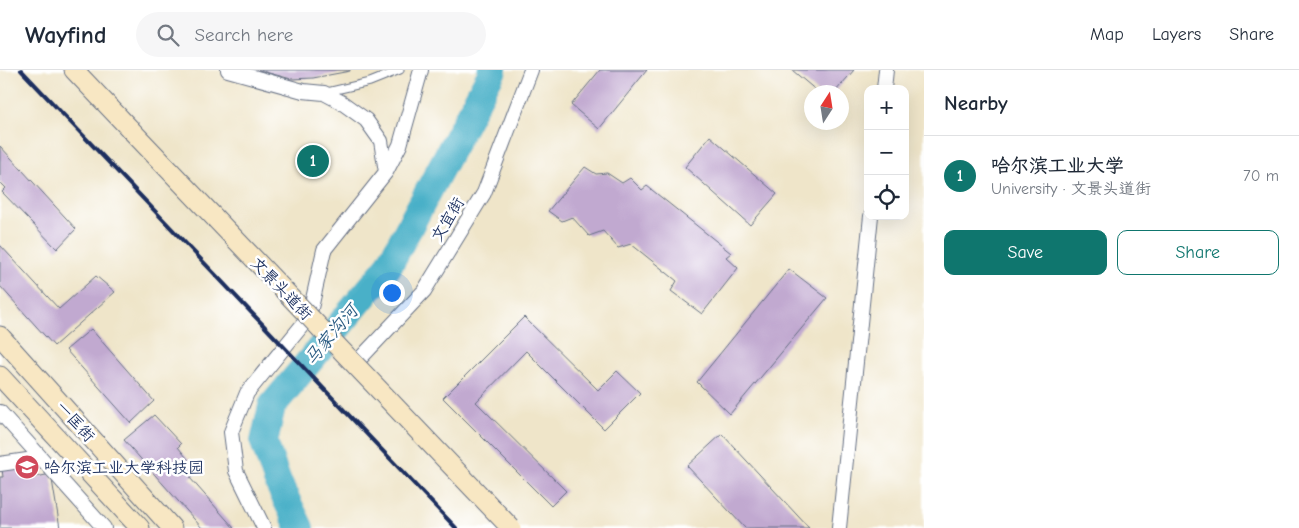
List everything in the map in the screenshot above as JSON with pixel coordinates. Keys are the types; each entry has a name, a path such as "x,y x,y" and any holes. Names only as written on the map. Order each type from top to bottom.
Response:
{"main road":[{"name":"文景头道街","path":"74,70 511,528"},
{"name":"一匡街","path":"0,336 172,528"},
{"name":"一匡街","path":"0,376 140,528"}],"street":[{"path":"228,70 303,91 324,93 366,120 381,141 386,172"},
{"path":"264,528 236,470 231,432 247,392 309,317 324,250 386,172 400,145 420,70"},
{"name":"文宜街","path":"355,364 424,291 484,193 531,70"},
{"path":"884,85 886,70"},
{"path":"839,528 871,220"},
{"path":"0,412 104,528"},
{"path":"0,464 41,458"}],"lane":[{"path":"324,93 370,82 400,70"}],"building":[{"path":"258,70 350,71 313,78 291,79"},
{"path":"600,70 647,70 599,129 571,105"},
{"path":"792,70 854,70 841,85 810,85"},
{"path":"710,136 777,194 750,225 685,167"},
{"path":"0,146 76,229 57,249 2,192 6,188 0,182"},
{"path":"585,167 596,174 607,173 622,183 630,178 642,190 647,186 731,253 726,257 738,268 702,314 671,291 677,281 631,244 618,248 603,231 589,236 572,217 562,221 548,211"},
{"path":"0,245 59,309 96,276 115,292 54,346 0,286"},
{"path":"789,269 827,298 730,414 697,382"},
{"path":"524,317 598,390 617,371 640,393 604,429 526,351 476,402 566,491 551,506 443,398"},
{"path":"91,329 154,401 131,423 66,350"},
{"path":"154,415 181,444 178,447 198,472 190,478 234,528 202,528 124,440"},
{"path":"722,434 809,528 745,528 687,466"},
{"path":"29,465 31,478 51,474 60,528 0,528 0,477 3,477 2,469"}],"waterway":[{"name":"马家沟河","path":"300,528 277,480 264,442 272,406 388,267 493,70"}],"railway":[{"path":"21,70 456,528"}],"place":[{"name":"哈尔滨工业大学","path":"313,161"},
{"name":"哈尔滨工业大学科技园","path":"27,467"}]}
